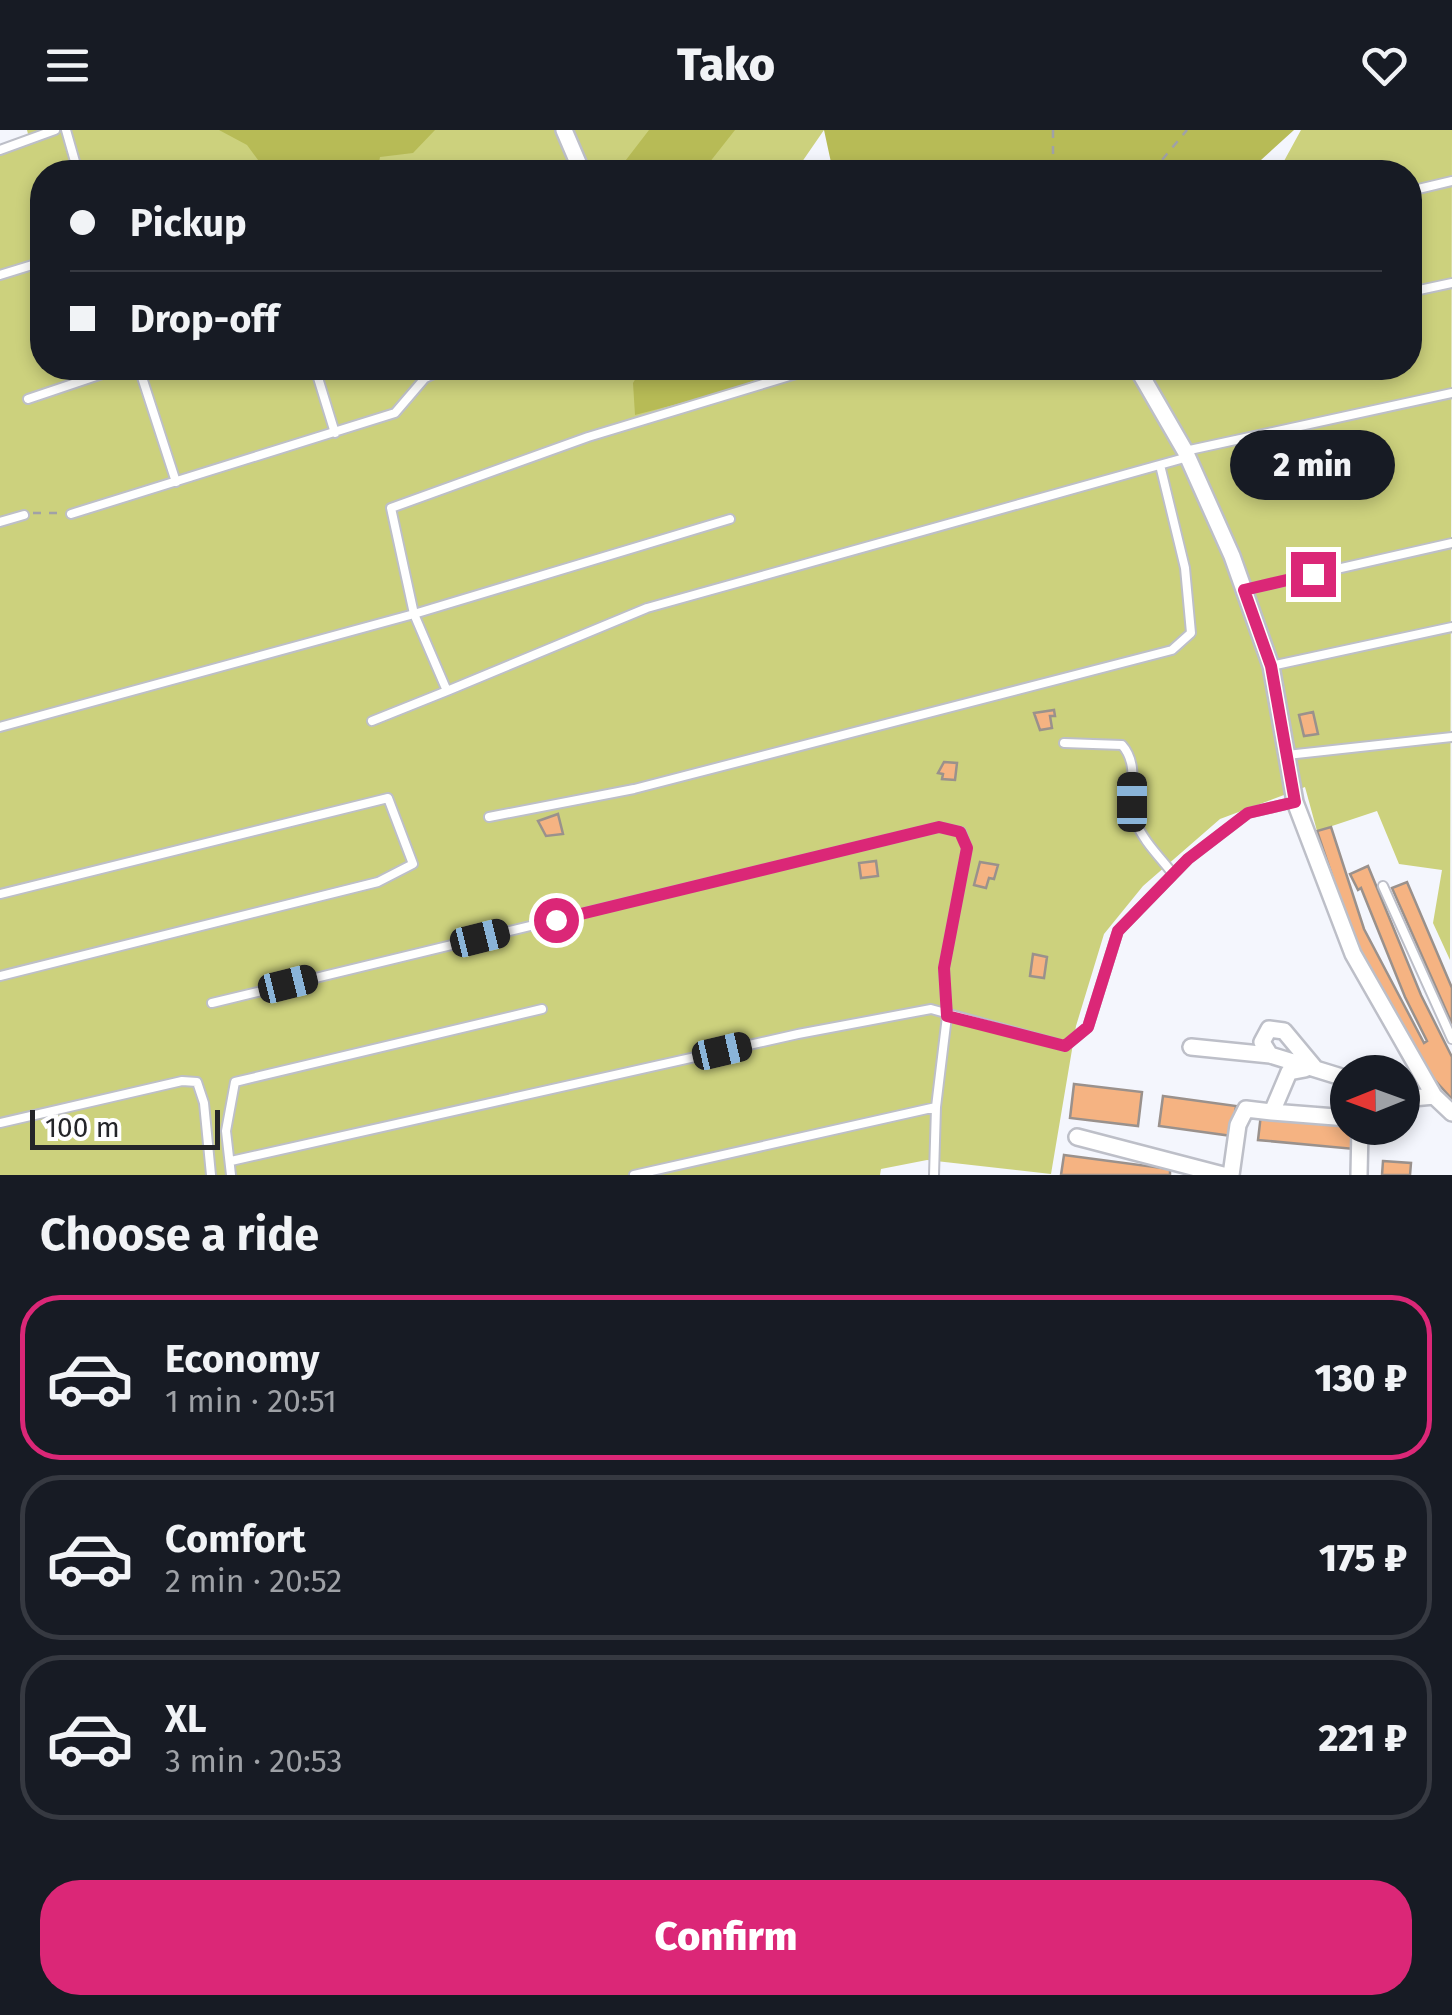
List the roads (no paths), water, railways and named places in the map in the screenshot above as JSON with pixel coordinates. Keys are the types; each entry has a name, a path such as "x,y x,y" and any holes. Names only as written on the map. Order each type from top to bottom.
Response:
{"street":[{"path":"564,130 577,160"},
{"path":"1144,380 1186,454 1244,590 1271,666 1295,802 1353,954 1434,1096 1452,1112"},
{"path":"1270,1054 1262,1042 1269,1030 1284,1031 1314,1067"},
{"path":"1192,1047 1270,1054 1330,1073"},
{"path":"1272,1112 1289,1072 1314,1067"},
{"path":"1420,1097 1434,1096"},
{"path":"1077,1137 1179,1170 1221,1175 1246,1109 1330,1117"},
{"path":"1359,1175 1360,1145"}],"lane":[{"path":"0,150 55,130"},
{"path":"66,130 75,160"},
{"path":"1422,188 1452,182"},
{"path":"0,275 30,266"},
{"path":"1422,289 1452,283"},
{"path":"28,399 84,380"},
{"path":"142,380 176,482"},
{"path":"319,380 335,433"},
{"path":"71,514 395,414 423,380"},
{"path":"447,691 414,614 392,508 588,437 776,380"},
{"path":"372,721 647,608 1160,465 1186,454 1452,393"},
{"path":"489,817 653,785 1172,650 1192,633 1185,568 1160,465"},
{"path":"0,522 24,515"},
{"path":"0,727 414,614 730,519"},
{"path":"1244,590 1452,542"},
{"path":"1271,666 1452,627"},
{"path":"1287,755 1452,737"},
{"path":"1064,742 1122,746 1130,755 1135,819 1173,874"},
{"path":"0,894 388,798 413,864 378,882 0,976"},
{"path":"231,1161 798,1034 931,1009 1065,1046 1088,1027 1118,931 1173,874 1248,813 1295,802"},
{"path":"212,1003 939,827 960,832 967,848 944,968 947,1016 936,1107 934,1175"},
{"path":"1383,886 1452,1039"},
{"path":"231,1175 226,1131 235,1082 542,1009"},
{"path":"0,1123 182,1081 196,1082 204,1103 211,1175"},
{"path":"634,1175 936,1107"}]}
